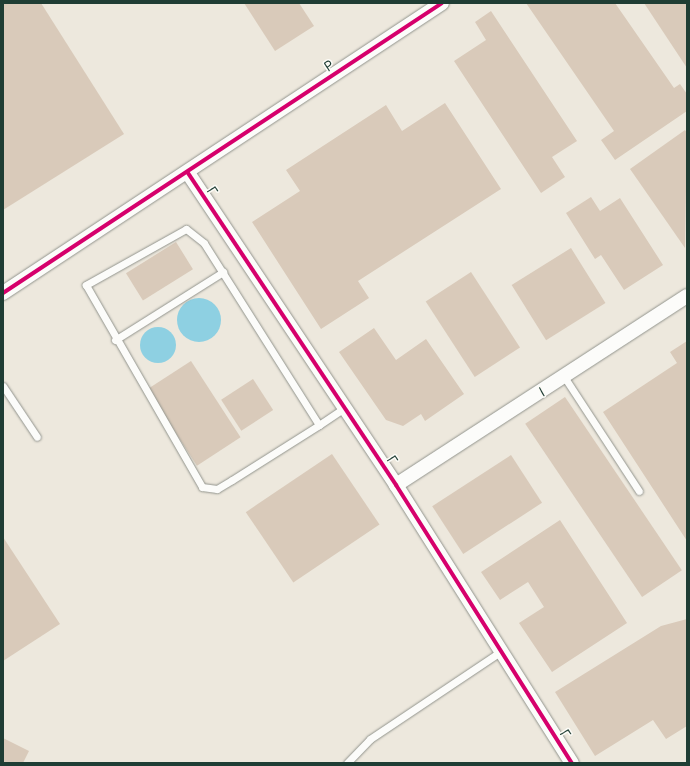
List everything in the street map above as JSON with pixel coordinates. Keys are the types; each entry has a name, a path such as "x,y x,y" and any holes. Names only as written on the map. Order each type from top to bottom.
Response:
{"street":[{"name":"Ρ","path":"3,293 188,173 442,3"},
{"name":"Γ","path":"188,173 396,485 500,652 572,763"},
{"name":"Ι","path":"396,485 565,378 687,296"}],"lane":[{"path":"319,424 204,243 186,229 94,278 86,286 88,294 202,486 209,490 217,489 319,424 344,408"},
{"path":"115,340 223,272"},
{"path":"565,378 639,491"},
{"path":"3,386 37,437"},
{"path":"347,763 370,739 500,652"}],"water":[{"path":"199,298 211,302 217,308 221,320 217,332 211,338 199,342 187,338 181,332 177,320 181,308 187,302"},
{"path":"162,327 171,332 175,338 175,352 171,358 162,363 154,363 145,358 141,352 140,341 145,332 151,328"}],"building":[{"path":"3,3 41,3 124,134 3,210"},
{"path":"244,3 299,3 314,26 275,51"},
{"path":"526,3 615,3 674,88 680,84 687,94 687,111 615,160 601,140 614,131"},
{"path":"644,3 687,3 687,68"},
{"path":"491,11 577,141 552,157 565,177 541,193 454,61 486,40 475,22"},
{"path":"445,103 501,189 358,281 369,298 321,329 252,222 300,191 286,170 386,105 402,131"},
{"path":"685,130 687,133 685,248 630,169"},
{"path":"591,197 600,211 620,198 663,265 624,290 601,255 595,259 566,213"},
{"path":"176,242 193,269 143,300 126,273"},
{"path":"571,248 605,303 546,340 512,285"},
{"path":"471,272 520,347 475,377 426,301"},
{"path":"374,328 396,360 426,339 464,394 425,421 421,414 403,426 386,420 339,352"},
{"path":"687,341 687,541 603,412 677,363 670,352"},
{"path":"191,361 241,437 197,466 147,389"},
{"path":"253,379 273,410 241,431 221,400"},
{"path":"565,397 682,570 642,597 525,424"},
{"path":"332,454 380,524 293,583 246,512"},
{"path":"511,455 542,503 463,554 432,506"},
{"path":"560,520 627,623 552,672 519,623 544,607 528,582 500,600 481,572"},
{"path":"3,537 60,624 3,661"},
{"path":"687,619 687,726 666,739 653,720 595,756 555,692 661,626"},
{"path":"3,738 29,751 23,763 3,763"}],"cycle path":[{"path":"3,293 442,3"},
{"path":"188,173 396,485 572,763"}]}
